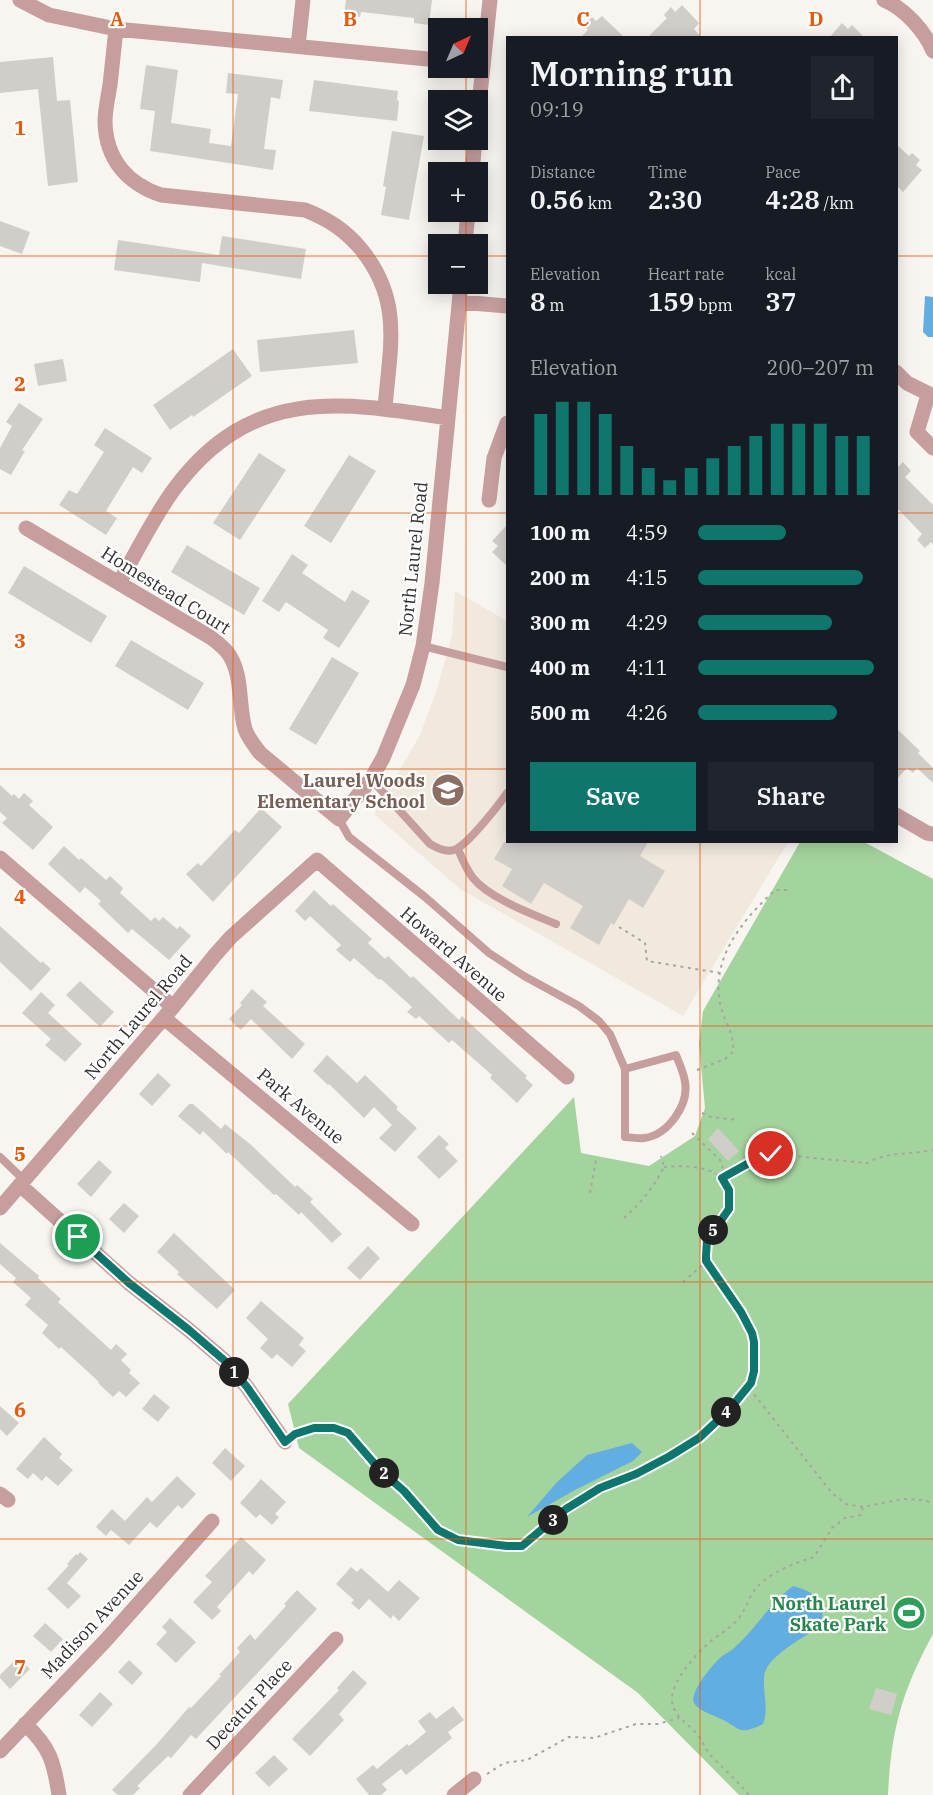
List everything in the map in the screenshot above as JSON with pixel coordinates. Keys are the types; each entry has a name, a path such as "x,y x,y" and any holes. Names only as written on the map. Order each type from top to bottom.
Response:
{"street":[{"path":"20,0 49,15 116,29 428,59"},
{"path":"298,46 303,0"},
{"path":"487,18 490,0"},
{"path":"884,0 902,11 930,43 933,51"},
{"path":"116,29 105,122 110,150 121,169 130,180 162,195 305,210 340,227 370,260 380,276 388,298 391,327 385,408"},
{"name":"North Laurel Road","path":"339,819 371,779 398,726 413,685 423,646 460,294"},
{"path":"460,302 506,306"},
{"path":"898,374 907,383 931,396 917,432 933,448"},
{"path":"118,583 173,490 196,461 233,433 252,423 304,406 329,405 385,408 448,418"},
{"path":"489,500 494,458 506,426"},
{"name":"Homestead Court","path":"26,528 210,636 222,646 230,656 236,671 245,729 250,741 267,759 339,819"},
{"path":"898,816 927,833 933,834"},
{"name":"Park Avenue","path":"0,858 295,1125 412,1224"},
{"name":"North Laurel Road","path":"0,1208 169,1013 231,937 316,860"},
{"name":"Howard Avenue","path":"316,860 567,1077"},
{"path":"23,1184 129,1283 225,1361 247,1387 285,1442"},
{"name":"Madison Avenue","path":"0,1751 106,1640 212,1521"},
{"name":"Decatur Place","path":"190,1795 336,1639"},
{"path":"26,1724 45,1745 52,1758 59,1795"},
{"path":"454,1795 474,1779"}],"lane":[{"path":"423,646 506,667"},
{"path":"371,779 430,844 447,851 458,849 483,824 506,794"},
{"path":"339,819 349,837 417,890 489,953 524,976 586,1010 599,1021 610,1034 625,1069 625,1137 645,1138 662,1131 675,1118 685,1098 686,1082 676,1055 625,1069"},
{"path":"458,849 466,868 485,889 520,910 556,924"},
{"path":"0,1157 23,1184"}],"path":[{"path":"697,1070 725,1059 733,1052 734,1042 720,1002 720,973 729,946 745,921 775,890 789,890"},
{"path":"619,927 645,943 647,961 720,973"},
{"path":"702,1113 711,1117 738,1120"},
{"path":"692,1133 720,1160 725,1175"},
{"path":"722,1178 758,1158 771,1154 867,1163 879,1156 894,1153 933,1150"},
{"path":"624,1218 647,1197 664,1167 661,1156"},
{"path":"590,1193 596,1160"},
{"path":"285,1442 295,1434 314,1428 334,1428 348,1433 438,1530 458,1540 522,1546 566,1509 592,1493 645,1470 699,1438 729,1410 751,1383 754,1371 754,1342 741,1312 706,1261 707,1240 729,1209 729,1190 722,1178 700,1168 664,1167"},
{"path":"683,1282 706,1261"},
{"path":"751,1383 753,1393 767,1412 832,1493 846,1504 863,1507 902,1499 933,1503"},
{"path":"749,1795 733,1775 710,1754 697,1734 679,1718 671,1701 673,1687 697,1654 729,1629 741,1616 748,1598 761,1584 793,1564 814,1557 832,1528 845,1518 861,1515 863,1507"},
{"path":"474,1779 491,1773 504,1763 527,1760 569,1737 594,1738 636,1724 658,1724 679,1718"}],"shaded area":[{"name":"Laurel Woods Elementary School","path":"455,591 506,620 506,843 787,843 683,1016 460,889 374,814 420,735 436,692 452,636"}],"green space":[{"path":"799,843 866,843 933,879 933,1634 913,1674 900,1712 892,1750 888,1795 739,1795 638,1693 299,1448 288,1404 574,1097 581,1153 649,1166 695,1136 705,1108 699,1044 703,1011"}],"water":[{"path":"925,296 933,297 933,337 928,337 923,332"},
{"path":"632,1443 642,1452 633,1461 527,1517 557,1482 587,1455"},
{"path":"793,1586 808,1591 818,1599 822,1610 821,1626 786,1648 766,1670 764,1684 766,1712 763,1724 749,1730 740,1730 699,1708 693,1698 698,1685 708,1672 721,1657 744,1639 777,1600"}],"building":[{"path":"346,0 432,0 428,25 414,23 414,18 361,12 360,17 344,15"},
{"path":"682,5 699,23 694,29 700,36 649,36 667,18 664,15 671,7 675,12"},
{"path":"602,16 623,36 582,36 588,30 584,25 592,17 596,21"},
{"path":"842,23 848,29 852,25 863,36 831,36"},
{"path":"53,57 57,101 70,100 78,182 48,186 38,89 0,93 0,62"},
{"path":"146,65 178,70 171,123 211,129 209,143 231,146 238,94 226,93 228,73 283,80 280,99 271,97 264,149 276,150 273,170 150,151 155,111 140,109"},
{"path":"314,80 398,91 397,121 309,111"},
{"path":"392,131 424,136 409,220 381,215"},
{"path":"898,146 909,156 912,153 920,160 916,165 922,170 903,192 898,187"},
{"path":"0,221 30,232 22,254 0,246"},
{"path":"222,236 306,249 301,279 202,263 200,282 114,270 118,240 219,255"},
{"path":"354,330 358,363 260,372 257,340"},
{"path":"233,349 252,376 170,430 153,405"},
{"path":"63,359 67,381 38,386 34,364"},
{"path":"19,403 43,419 22,450 25,451 11,475 0,469 0,448 12,426 6,422"},
{"path":"105,428 152,458 142,473 133,467 106,511 117,518 106,535 59,505 69,490 77,494 104,452 94,445"},
{"path":"259,453 286,470 240,540 213,523"},
{"path":"349,455 376,471 331,543 304,526"},
{"path":"903,462 911,471 905,477 933,505 933,545 931,542 925,548 917,540 922,534 898,509 898,467"},
{"path":"506,526 506,565 492,552 498,546 492,541"},
{"path":"187,545 260,588 244,615 171,572"},
{"path":"292,554 308,565 302,573 345,602 352,590 370,601 339,648 323,638 328,630 286,602 279,612 262,601"},
{"path":"24,566 107,616 91,643 8,593"},
{"path":"131,640 204,683 188,710 115,666"},
{"path":"332,657 359,673 316,745 289,729"},
{"path":"898,730 920,751 918,753 933,768 933,783 917,768 913,773 907,768 898,778"},
{"path":"0,785 19,799 24,793 33,801 29,805 53,827 33,850 2,823 7,818 0,812"},
{"path":"261,808 282,827 213,902 186,874 198,863 201,866 235,830 239,833"},
{"path":"504,842 647,843 640,856 665,871 643,908 629,899 614,925 611,923 599,945 570,928 583,906 544,883 531,904 502,886 512,869 494,859"},
{"path":"64,846 106,880 110,876 123,888 120,893 151,921 155,917 159,921 163,917 177,929 180,926 191,936 169,960 132,929 128,933 98,904 101,901 85,887 80,893 48,864"},
{"path":"314,890 372,939 368,943 385,959 388,956 411,978 413,976 459,1020 462,1016 527,1076 525,1078 533,1085 517,1103 490,1078 492,1075 452,1040 449,1043 419,1016 416,1019 407,1012 412,1007 381,979 379,980 354,958 350,962 336,950 341,945 310,916 305,921 295,911"},
{"path":"0,926 41,963 42,961 51,969 31,991 0,962"},
{"path":"80,981 114,1012 100,1027 66,995"},
{"path":"252,989 267,1002 263,1006 305,1044 292,1059 251,1019 241,1030 229,1019"},
{"path":"41,992 55,1005 48,1013 82,1044 65,1062 45,1045 51,1039 22,1013"},
{"path":"327,1055 357,1083 365,1075 417,1128 395,1152 379,1138 392,1125 374,1107 364,1118 313,1071"},
{"path":"158,1073 171,1085 152,1106 139,1094"},
{"path":"189,1104 193,1104 221,1129 225,1124 250,1144 295,1187 297,1185 313,1199 310,1202 342,1234 332,1243 301,1212 299,1215 276,1194 274,1195 203,1131 200,1135 178,1116"},
{"path":"718,1128 739,1151 728,1161 708,1139"},
{"path":"439,1135 449,1144 445,1148 458,1161 439,1179 417,1157"},
{"path":"99,1160 112,1172 91,1197 77,1184"},
{"path":"124,1203 139,1216 124,1233 109,1219"},
{"path":"174,1233 235,1290 217,1309 177,1274 179,1272 157,1252"},
{"path":"0,1243 39,1276 38,1278 61,1299 58,1302 111,1350 116,1344 127,1354 121,1360 131,1370 129,1373 140,1383 126,1397 119,1391 113,1397 61,1347 59,1349 42,1333 48,1325 25,1305 31,1298 13,1282 16,1278 0,1264"},
{"path":"368,1246 380,1258 360,1280 347,1268"},
{"path":"261,1301 304,1338 299,1345 306,1351 292,1367 277,1354 272,1359 260,1348 268,1339 246,1318"},
{"path":"154,1394 170,1407 158,1422 142,1409"},
{"path":"0,1406 19,1423 7,1436 0,1429"},
{"path":"44,1437 62,1454 59,1458 73,1470 58,1486 46,1476 42,1481 33,1473 28,1479 16,1469"},
{"path":"225,1448 245,1466 231,1481 212,1463"},
{"path":"177,1476 196,1494 182,1509 178,1505 157,1528 150,1522 129,1545 111,1530 106,1536 96,1527 112,1509 125,1521 147,1497 152,1502"},
{"path":"261,1479 286,1502 275,1514 279,1517 272,1525 260,1514 256,1518 240,1503"},
{"path":"241,1537 266,1560 253,1575 249,1571 217,1607 221,1611 212,1620 193,1602 212,1582 205,1576"},
{"path":"80,1552 88,1559 67,1583 81,1596 68,1609 47,1589"},
{"path":"351,1567 357,1572 361,1568 388,1592 399,1580 420,1598 399,1621 393,1615 391,1619 369,1599 359,1610 351,1603 354,1600 336,1584"},
{"path":"297,1590 317,1609 196,1739 191,1735 171,1758 168,1756 137,1786 140,1788 133,1795 118,1795 112,1790 221,1676 219,1675 240,1652 237,1648 250,1634 255,1640 286,1606 284,1604"},
{"path":"170,1618 196,1642 176,1663 156,1644 167,1632 162,1627"},
{"path":"45,1623 63,1639 51,1652 33,1636"},
{"path":"18,1657 30,1669 10,1689 0,1675"},
{"path":"129,1660 143,1673 132,1685 118,1672"},
{"path":"353,1670 367,1683 339,1714 344,1720 310,1756 292,1739 339,1690 337,1688"},
{"path":"876,1688 897,1694 891,1715 869,1709"},
{"path":"100,1692 113,1704 92,1727 79,1715"},
{"path":"453,1706 464,1720 448,1732 452,1738 406,1775 401,1769 382,1784 387,1790 381,1795 369,1795 356,1779 373,1765 377,1769 407,1744 409,1746 426,1732 418,1721 430,1712 436,1719"},
{"path":"274,1755 288,1769 269,1787 255,1773"}],"place":[{"name":"Laurel Woods Elementary School","path":"448,790"},
{"name":"North Laurel Skate Park","path":"909,1613"}],"route":[{"path":"78,1237 129,1283 225,1361 247,1387 285,1442 295,1434 314,1428 334,1428 348,1433 438,1530 458,1540 522,1546 566,1509 600,1488 636,1474 699,1438 729,1410 751,1383 754,1371 752,1333 741,1312 706,1261 705,1247 717,1224 729,1209 729,1190 722,1178 758,1158 771,1154"}]}
